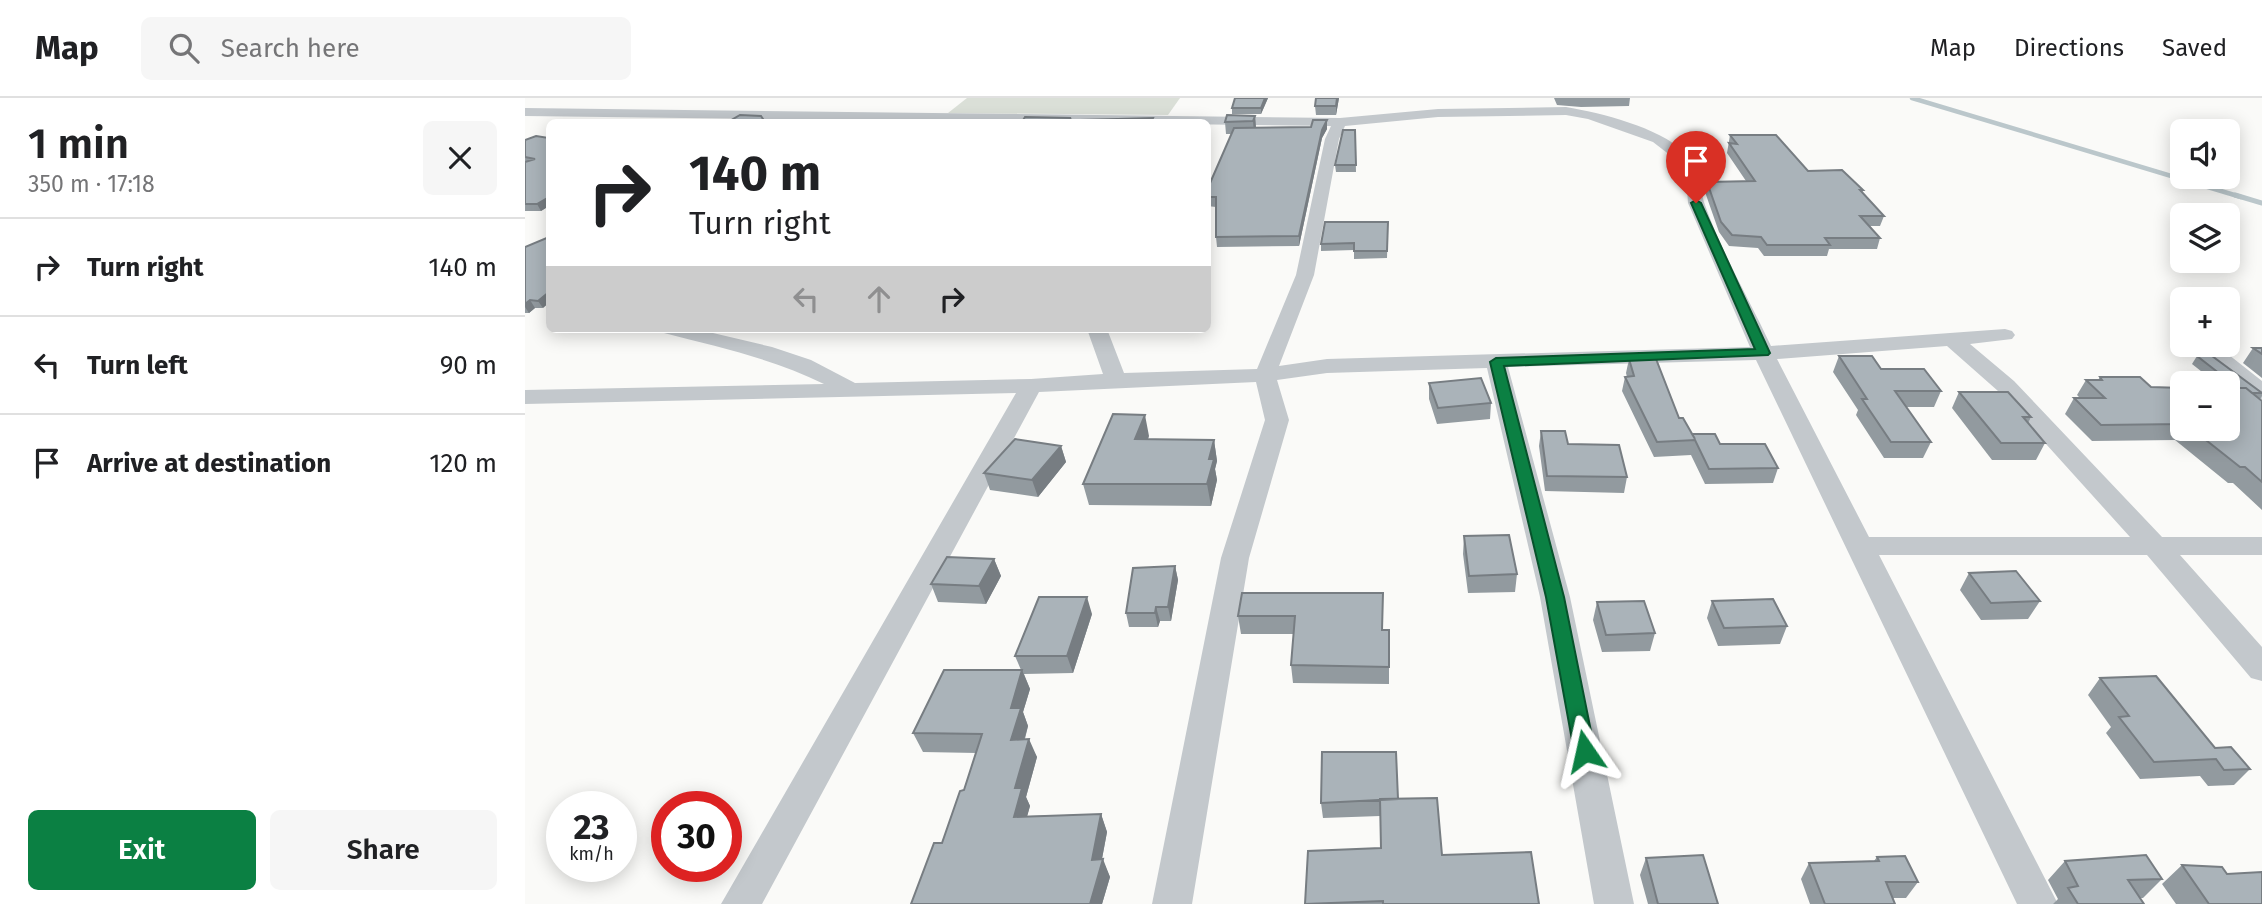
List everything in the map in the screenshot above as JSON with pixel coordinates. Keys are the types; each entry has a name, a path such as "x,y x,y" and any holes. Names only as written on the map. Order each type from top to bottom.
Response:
{"street":[{"path":"1402,116 1423,101"},
{"path":"933,118 950,105"},
{"path":"895,119 1187,118 1340,122 1402,116 1566,111 1591,115 1658,139 1681,156 1694,176 1696,203 1763,353 2038,904"},
{"path":"525,112 816,119"},
{"path":"1172,904 1234,558 1277,421 1265,375 1305,275 1332,139 1340,122"},
{"path":"687,333 764,352 803,365 851,388"},
{"path":"1098,333 1116,380"},
{"path":"525,397 1031,386 1265,375 1327,366 1763,353 2005,335"},
{"path":"1952,340 2006,386 2153,545 2262,669"},
{"path":"2217,357 2262,392"},
{"path":"1496,362 1555,597 1614,904"},
{"path":"741,904 1031,386"},
{"path":"1860,546 2262,546"}],"shaded area":[{"path":"967,98 1180,98 1168,115 948,113"}],"building":[{"path":"1235,98 1265,98 1261,108 1232,108"},
{"path":"1316,98 1337,98 1336,106 1315,106"},
{"path":"740,115 761,116 763,119 733,119"},
{"path":"1227,115 1255,116 1253,121 1225,122"},
{"path":"1025,117 1071,118 1069,119 1024,119"},
{"path":"1313,120 1327,120 1322,130 1299,236 1216,237 1216,197 1211,197 1211,181 1234,128 1311,127"},
{"path":"1343,130 1355,130 1356,165 1335,165"},
{"path":"1730,135 1776,135 1808,171 1842,170 1884,216 1860,216 1880,238 1825,238 1830,245 1767,245 1761,237 1732,235 1721,222 1707,182 1755,181 1729,143 1737,144"},
{"path":"536,136 546,138 546,199 537,204 525,204 525,162 535,159 525,157 525,140"},
{"path":"1325,222 1388,222 1387,251 1354,251 1354,243 1321,244"},
{"path":"546,238 546,294 538,301 530,300 525,304 525,247"},
{"path":"1839,356 1872,356 1881,369 1924,369 1941,391 1895,391 1931,442 1891,442 1862,399 1867,399"},
{"path":"2198,357 2213,357 2232,371 2216,371"},
{"path":"1629,359 1656,359 1679,418 1683,418 1692,434 1715,434 1720,444 1765,444 1778,468 1709,469 1695,440 1657,442 1625,377 1634,376"},
{"path":"2100,377 2140,377 2151,387 2170,388 2170,424 2101,425 2074,398 2105,398 2086,380 2102,380"},
{"path":"2240,377 2262,393 2252,393 2246,388 2240,388"},
{"path":"1481,378 1491,403 1438,408 1429,383"},
{"path":"2240,388 2246,388 2262,401 2262,482 2245,467 2240,467 2207,441 2240,441"},
{"path":"1959,392 2008,392 2031,417 2023,417 2045,443 2001,443"},
{"path":"1113,414 1145,415 1135,439 1214,440 1209,459 1214,459 1207,484 1083,484"},
{"path":"1541,431 1565,431 1568,444 1619,445 1627,477 1547,476"},
{"path":"1015,439 1061,446 1032,480 984,473"},
{"path":"1509,535 1517,574 1469,576 1464,536"},
{"path":"947,557 994,559 979,586 931,584"},
{"path":"1175,566 1168,607 1156,607 1155,613 1126,613 1133,568"},
{"path":"2016,571 2040,601 1991,603 1969,573"},
{"path":"1242,593 1383,593 1382,630 1389,630 1389,667 1291,665 1295,616 1238,616"},
{"path":"1039,597 1087,597 1067,656 1015,656"},
{"path":"1773,599 1787,626 1724,628 1712,601"},
{"path":"1644,601 1655,633 1606,635 1597,602"},
{"path":"944,670 1022,670 1011,708 1021,708 1011,740 1029,739 1015,788 1022,788 1014,817 1101,814 1092,860 1103,859 1090,904 911,904 934,843 942,843 960,791 964,790 982,734 913,733"},
{"path":"2156,676 2215,748 2231,747 2250,769 2224,770 2216,759 2154,762 2119,717 2129,716 2100,678"},
{"path":"1322,752 1396,752 1398,799 1321,803"},
{"path":"1437,798 1442,855 1531,852 1539,904 1383,904 1383,901 1305,904 1308,851 1381,848 1380,799"},
{"path":"1703,855 1718,904 1658,904 1646,858"},
{"path":"2146,855 2162,879 2128,880 2144,904 2078,904 2068,888 2078,886 2065,861"},
{"path":"1905,856 1918,882 1886,882 1895,904 1825,904 1809,863 1879,861 1877,857"},
{"path":"2182,865 2222,867 2227,874 2262,872 2262,904 2209,904"}],"waterway":[{"path":"1912,98 2241,197"},
{"path":"2235,195 2262,203"}],"route":[{"path":"1585,751 1555,597 1496,362 1763,353 1696,203"}]}
